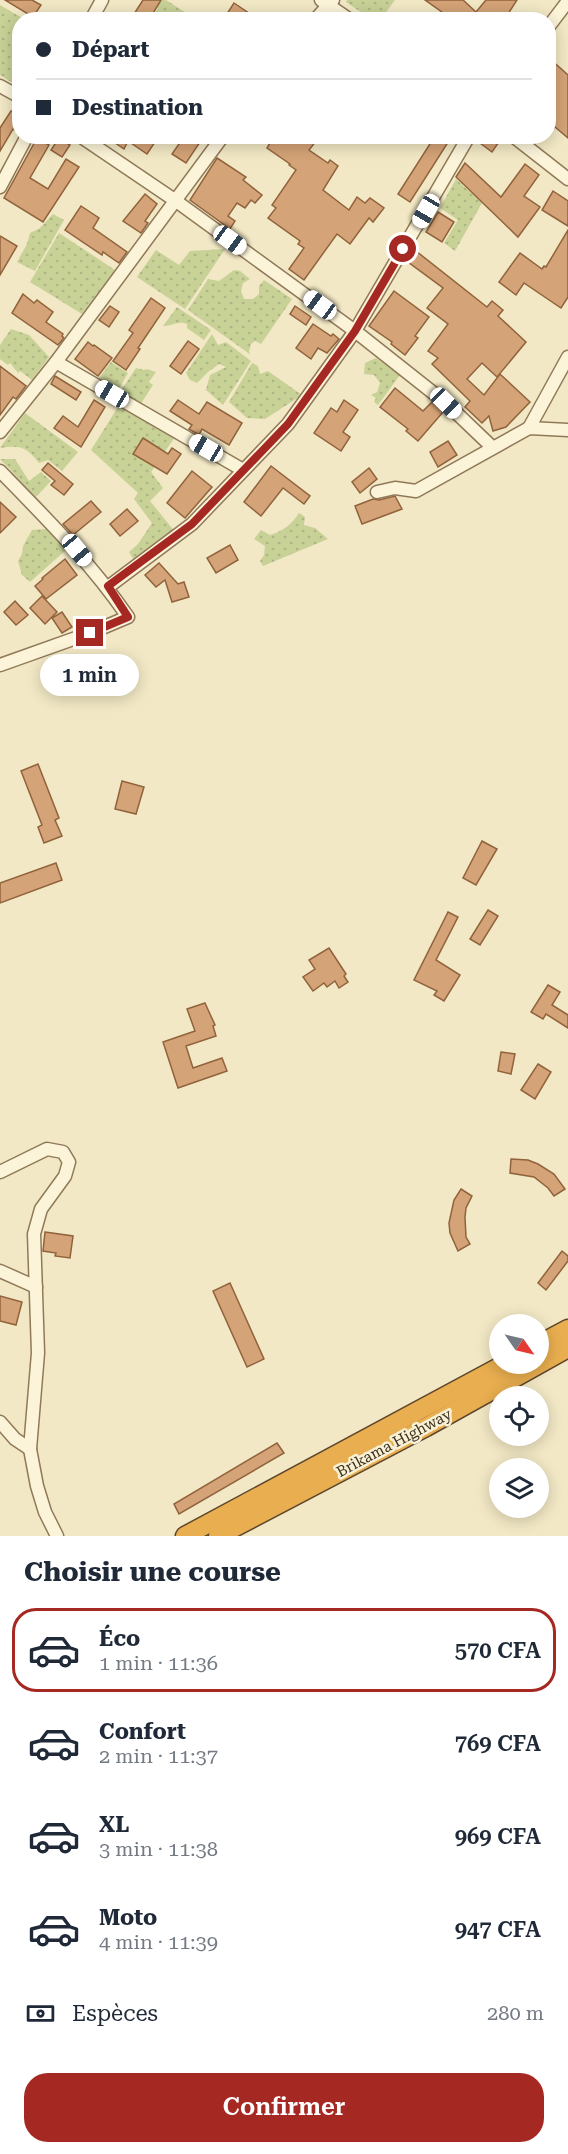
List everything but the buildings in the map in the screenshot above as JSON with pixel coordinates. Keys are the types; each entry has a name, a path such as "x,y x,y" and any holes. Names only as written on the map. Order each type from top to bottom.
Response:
{"highway":[{"path":"549,1339 568,1329"},
{"name":"Brikama Highway","path":"218,1536 426,1427 568,1348"},
{"name":"Brikama Highway","path":"185,1536 489,1373"}],"street":[{"path":"556,17 568,1"},
{"path":"328,2 340,12"},
{"path":"0,187 23,144"},
{"path":"92,144 176,201 355,331 446,403 492,447"},
{"path":"0,432 56,362 217,144"},
{"path":"108,586 192,524 288,424 355,331 464,144"},
{"path":"523,144 568,179"},
{"path":"529,428 568,357"},
{"path":"56,362 243,470"},
{"path":"377,492 395,488 416,491 529,428 568,430"},
{"path":"0,471 77,550 108,586 128,617 0,665"},
{"path":"0,1172 47,1149 63,1152 69,1162 65,1176 41,1209 34,1234 38,1353 30,1449 45,1512 57,1536"},
{"path":"0,1271 36,1287"},
{"path":"0,1422 15,1439 30,1449"}],"green space":[{"path":"144,0 166,0 185,12 155,12 158,8"},
{"path":"347,0 395,0 386,12 361,12 346,2"},
{"path":"0,5 12,12 12,83 0,75"},
{"path":"456,179 482,203 455,251 444,243 458,220 440,208"},
{"path":"53,214 64,220 35,271 17,262 30,233 40,228"},
{"path":"59,233 115,270 82,314 30,282"},
{"path":"225,249 185,309 137,277 156,250 179,265 190,251"},
{"path":"234,270 240,271 250,279 243,283 241,291 244,299 253,299 259,294 259,286 264,280 292,299 261,344 255,341 251,344 249,352 251,355 188,310 208,279 219,281"},
{"path":"177,307 211,330 204,340 187,328 187,324 163,326"},
{"path":"11,329 29,335 49,357 32,380 20,371 18,373 10,363 8,365 0,359 0,345"},
{"path":"212,334 218,345 226,342 251,361 223,405 206,390 210,375 226,367 219,364 197,383 190,380 186,373"},
{"path":"376,358 400,375 378,405 374,402 376,398 371,395 377,392 380,383 374,375 364,374 365,363"},
{"path":"111,362 128,373 117,392 98,379"},
{"path":"252,363 258,366 260,374 268,371 302,395 265,419 247,418 229,402"},
{"path":"136,368 156,372 149,382 153,385 140,405 122,398 120,392"},
{"path":"121,402 146,416 154,427 177,434 151,472 163,488 150,501 176,533 135,562 129,552 138,544 152,523 134,499 138,493 91,450"},
{"path":"25,413 78,452 62,471 48,460 39,463 22,448 0,448"},
{"path":"0,459 15,459 29,481 41,472 51,481 36,497"},
{"path":"299,513 305,517 304,525 315,528 328,539 263,566 260,561 264,555 265,546 254,539 261,530 270,535 283,529"},
{"path":"46,529 66,550 30,582 22,575 18,561 32,530"}],"route":[{"path":"90,633 128,617 108,586 192,524 288,424 355,331 403,249"}]}
